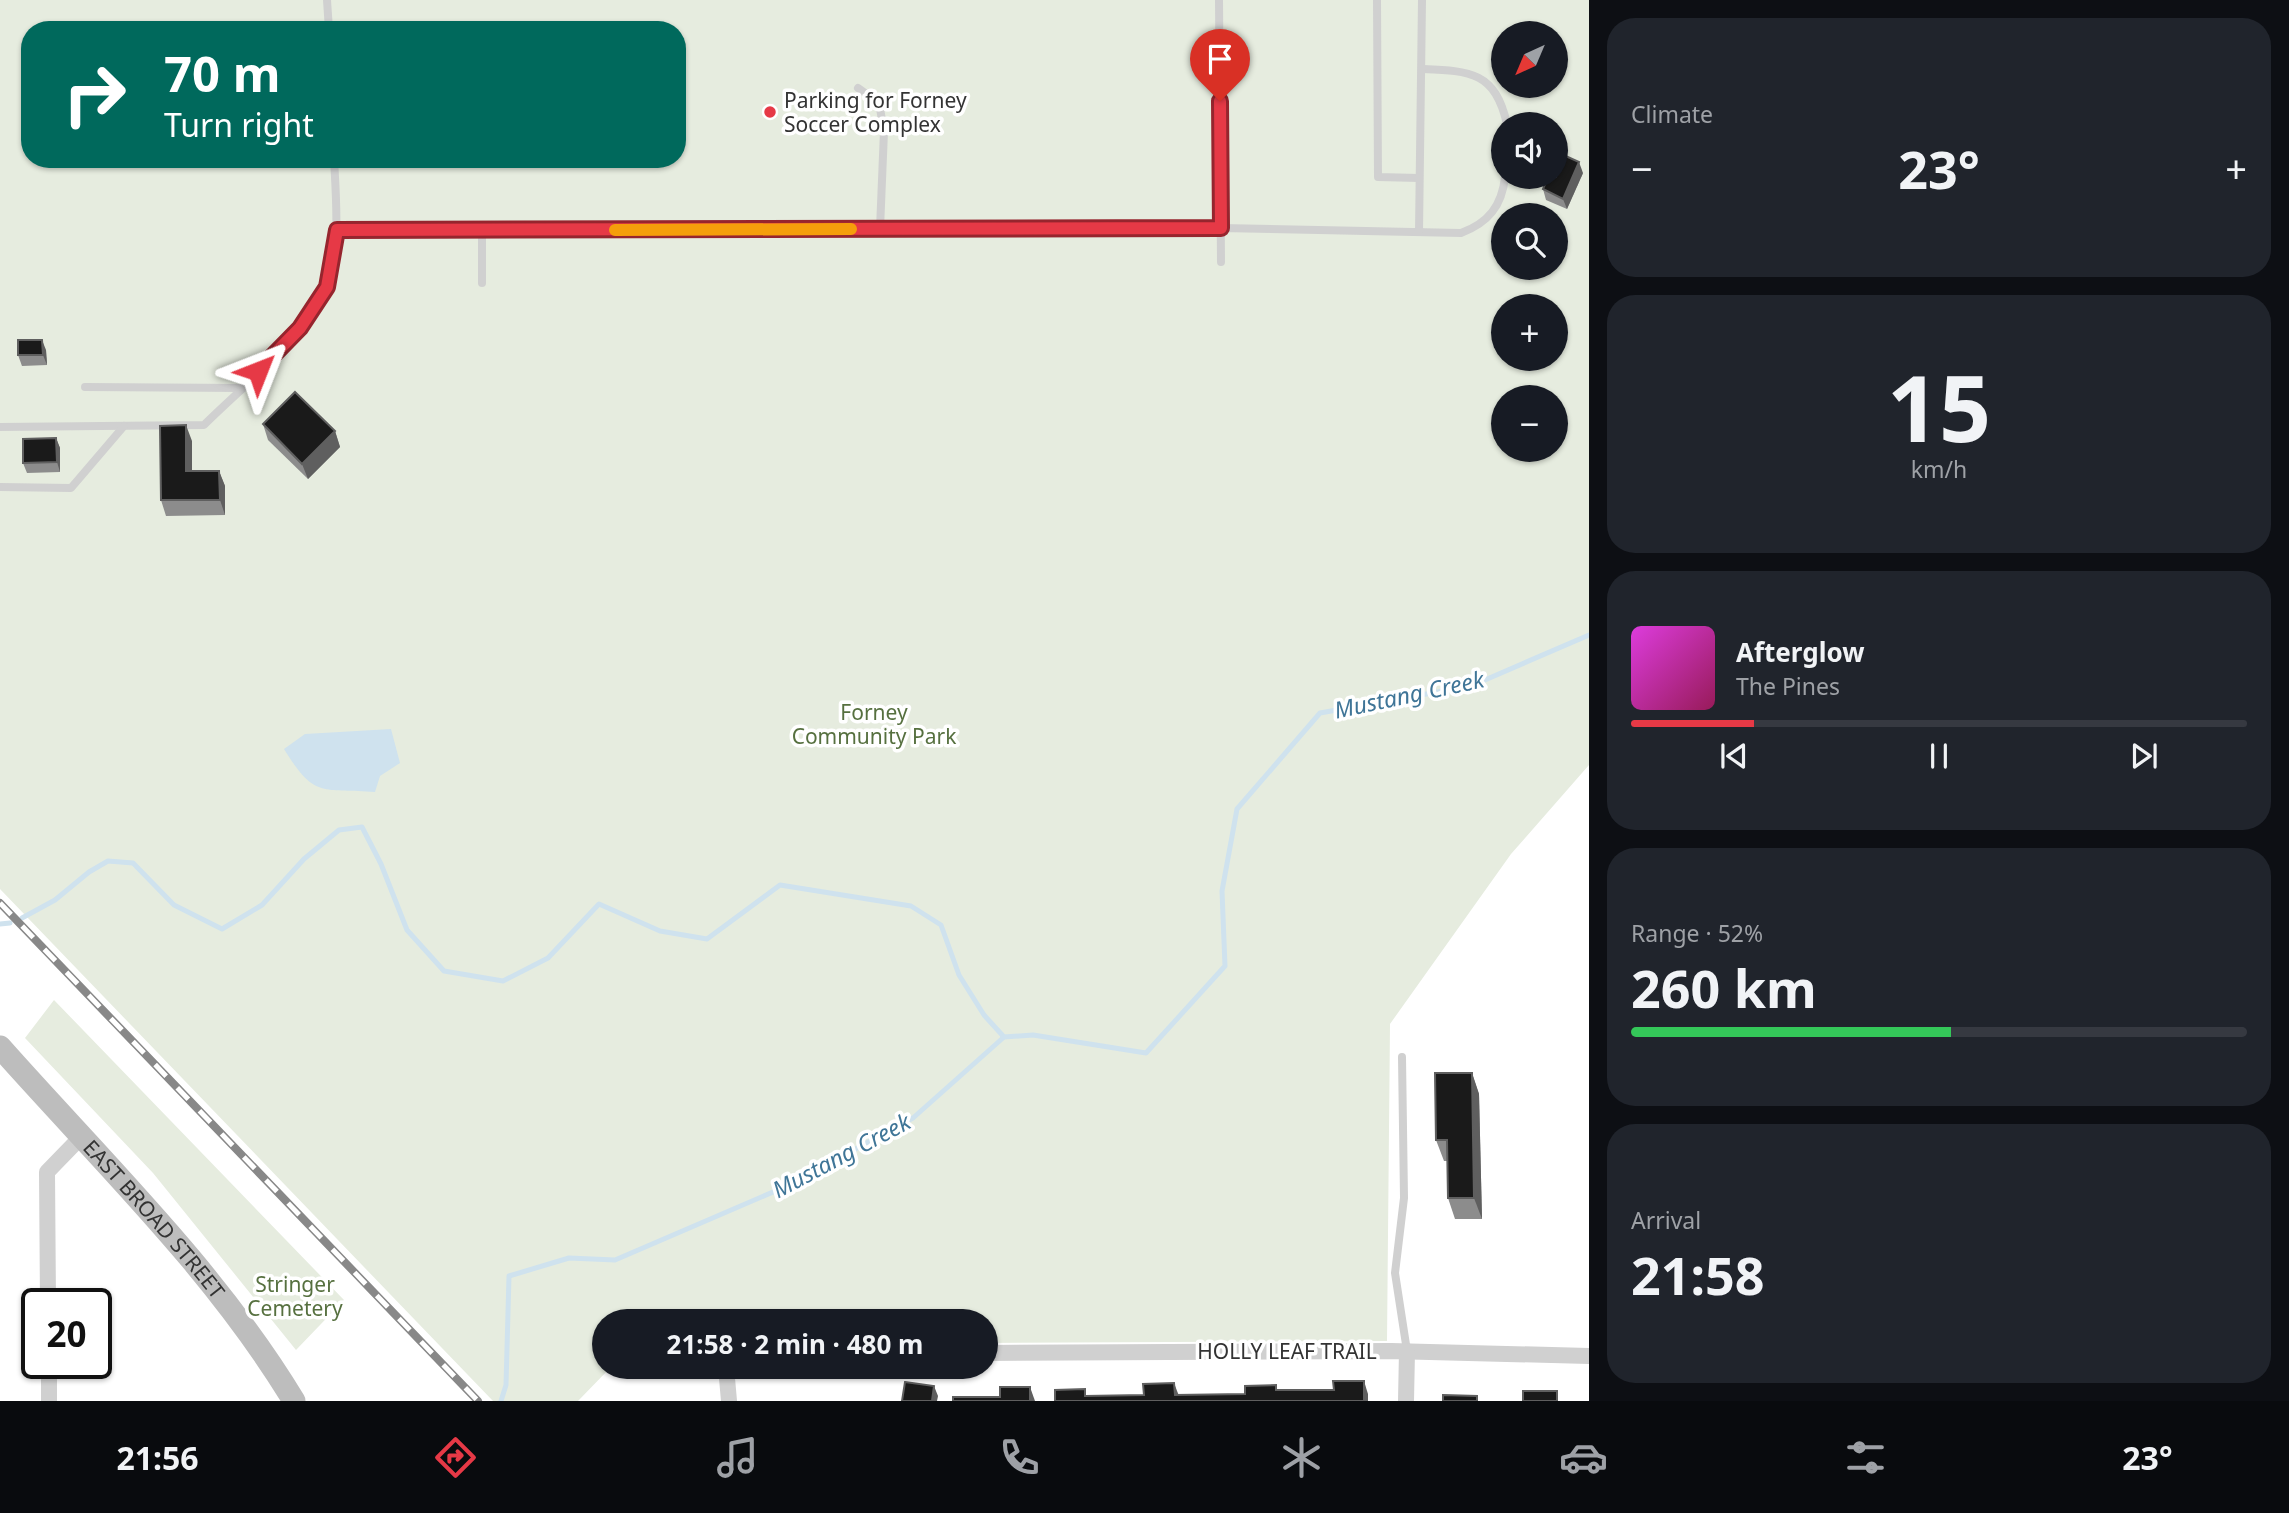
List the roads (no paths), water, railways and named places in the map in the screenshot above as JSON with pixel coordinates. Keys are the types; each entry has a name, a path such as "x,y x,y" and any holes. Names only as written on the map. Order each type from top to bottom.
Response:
{"main road":[{"name":"EAST BROAD STREET","path":"0,1047 207,1277 272,1364 294,1401"}],"street":[{"path":"48,1288 47,1172 80,1138"},
{"path":"1406,1351 1406,1401"},
{"name":"HOLLY LEAF TRAIL","path":"998,1353 1406,1351 1589,1356"},
{"path":"49,1379 49,1401"},
{"path":"727,1379 729,1401"}],"lane":[{"path":"327,0 328,21"},
{"path":"1219,0 1221,262"},
{"path":"1377,0 1378,177 1419,178"},
{"path":"1419,232 1422,0"},
{"path":"1423,69 1465,70 1480,77 1493,88 1504,112"},
{"path":"858,88 879,103 884,131 880,229"},
{"path":"0,427 204,425 300,328 327,287 337,230 334,168"},
{"path":"337,230 1221,228 1461,233 1477,227 1500,202 1503,189"},
{"path":"482,230 482,283"},
{"path":"85,387 242,388"},
{"path":"0,487 71,488 124,426"},
{"path":"1402,1057 1404,1198 1395,1273 1406,1351"}],"water":[{"path":"391,729 400,763 380,776 375,792 331,790 312,784 284,749 305,734"}],"waterway":[{"name":"Mustang Creek","path":"501,1401 506,1385 509,1276 569,1258 615,1260 787,1186 913,1118 1004,1037 1033,1035 1146,1053 1225,966 1222,891 1237,809 1320,713 1471,686 1589,635"},
{"path":"22,918 55,900 89,872 108,861 133,863 174,905 222,929 262,905 304,859 339,830 362,827 381,864 407,930 444,971 503,981 548,958 599,904 660,931 707,939 780,885 911,906 941,925 959,975 984,1015 1004,1037"},
{"path":"0,924 10,923"}],"railway":[{"path":"0,903 478,1401"}],"place":[{"name":"Parking for Forney Soccer Complex","path":"770,112"}],"park label":[{"name":"Forney Community Park","path":"874,724"},
{"name":"Stringer Cemetery","path":"295,1296"}]}
